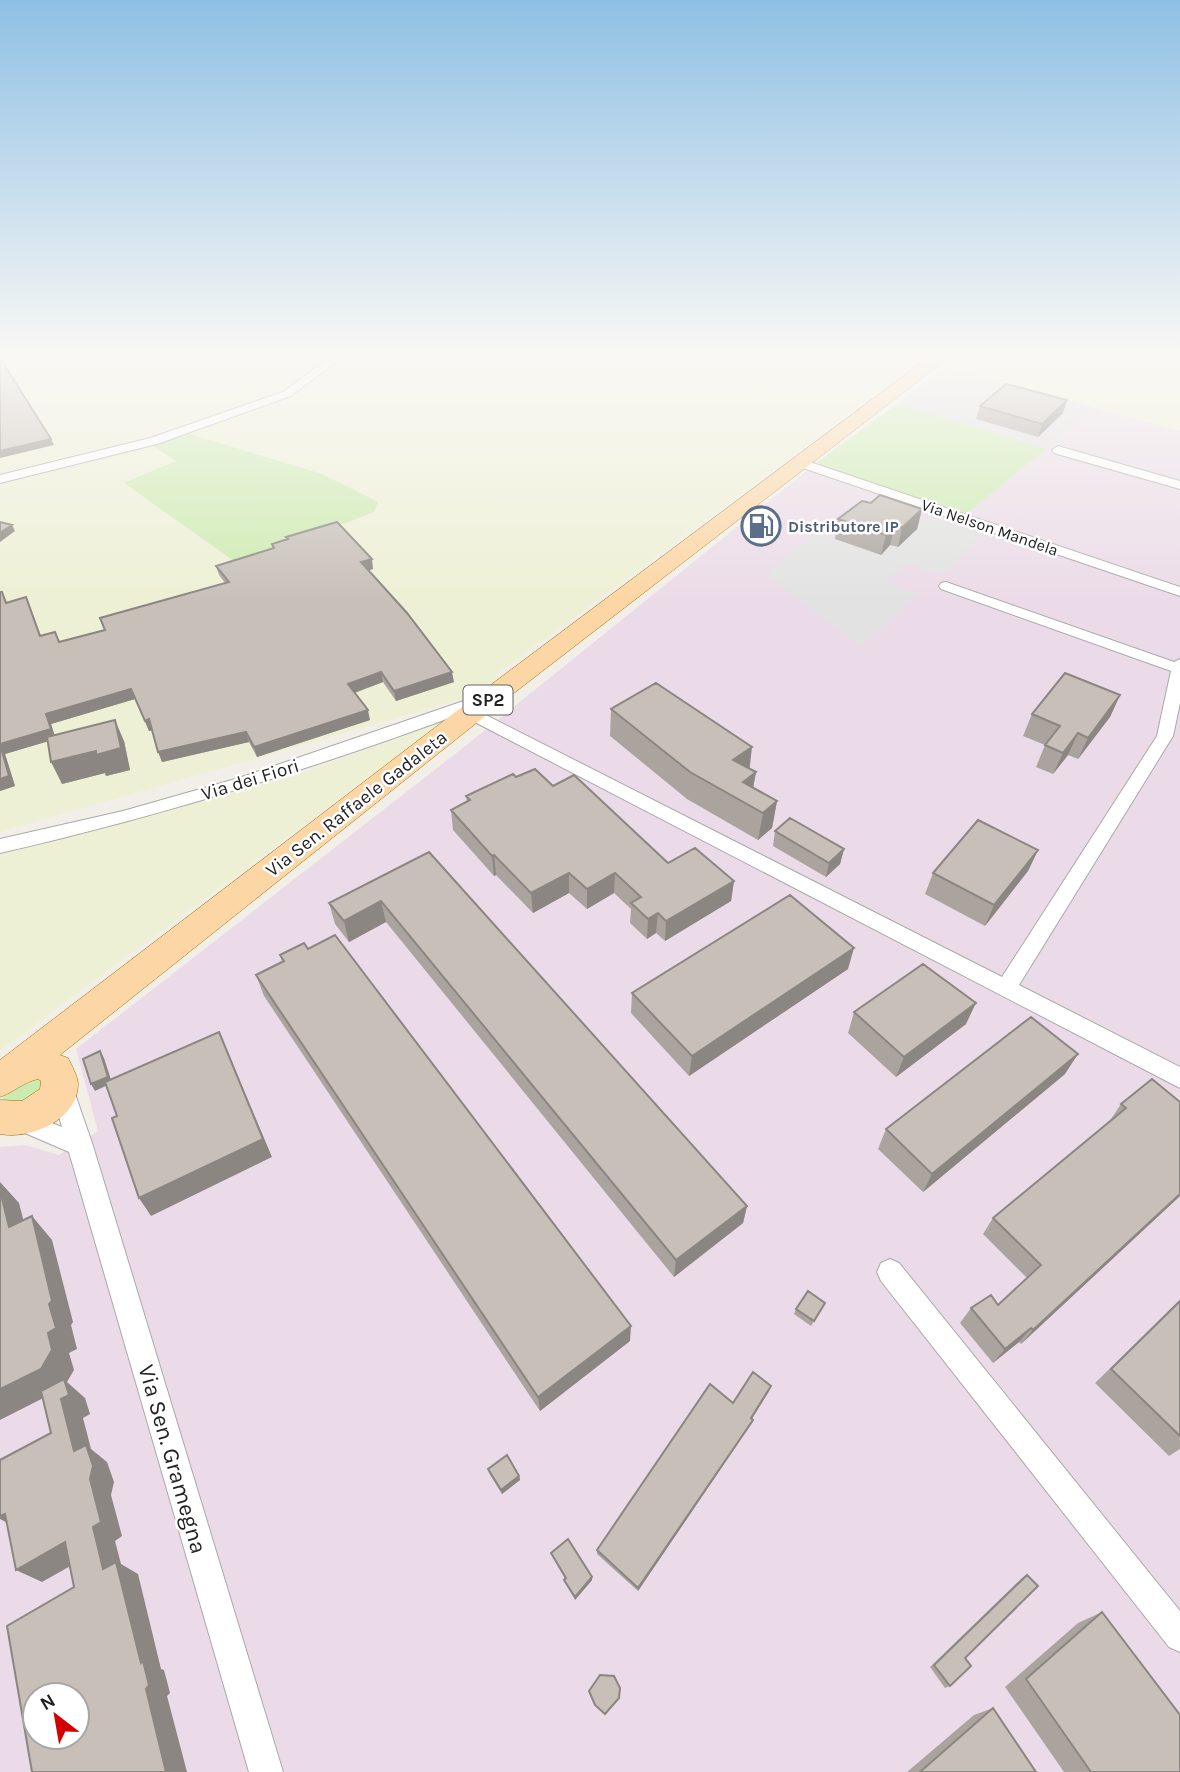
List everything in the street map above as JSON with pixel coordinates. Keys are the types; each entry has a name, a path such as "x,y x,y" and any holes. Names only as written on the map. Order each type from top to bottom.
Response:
{"main road":[{"name":"Via Sen. Raffaele Gadaleta","path":"9,1074 471,713 836,437"},
{"name":"Via Sen. Raffaele Gadaleta","path":"10,1119 43,1111 58,1093 58,1077 91,1009"},
{"name":"Via Sen. Raffaele Gadaleta","path":"9,1074 39,1063 58,1077"}],"street":[{"path":"0,480 64,461 165,437"},
{"path":"1058,450 1180,485"},
{"name":"Via Nelson Mandela","path":"801,463 1180,592"},
{"path":"946,586 1180,667 1172,739 1006,988"},
{"name":"Via dei Fiori","path":"0,846 159,806 369,742 495,695"},
{"path":"471,713 1180,1078"},
{"name":"Via Sen. Gramegna","path":"58,1077 81,1146 265,1772"},
{"path":"10,1119 81,1146"},
{"path":"890,1272 1180,1636"}],"shaded area":[{"path":"1005,437 1061,437 1046,449"},
{"path":"1061,437 1180,437 1180,1772 0,1772 0,1147 25,1145 59,1155 98,1131 76,1049 464,747 815,464 965,515"},
{"path":"929,517 984,534 944,574 905,564 885,581 917,595 861,646 766,575 816,533 881,555 890,545 898,547"}],"green space":[{"path":"0,437 144,437 106,447 107,454 152,445 176,437 819,437 496,675 505,687 0,832"},
{"path":"176,437 198,437 322,474 378,502 374,512 238,564 124,483 176,461 152,445"},
{"path":"852,437 1005,437 1046,449 965,515 815,464"},
{"path":"443,722 0,1051 0,854 292,777"},
{"path":"22,1078 43,1079 42,1102 2,1104 4,1092"}],"building":[{"path":"0,437 50,437 51,439 0,451"},
{"path":"880,495 922,509 902,528 895,525 886,535 838,519 862,501 871,503"},
{"path":"0,522 12,525 0,533"},
{"path":"337,522 372,559 361,562 407,613 452,672 394,691 381,672 348,684 368,710 254,747 246,732 158,752 149,719 145,721 131,689 46,714 51,729 0,744 0,592 6,603 26,597 40,636 55,632 59,642 105,630 100,618 229,582 216,566 274,548 272,544 288,539 286,537"},
{"path":"1065,673 1120,695 1088,738 1078,733 1063,753 1045,745 1060,726 1032,714"},
{"path":"656,683 752,747 733,760 756,772 743,782 777,801 763,813 690,772 611,709"},
{"path":"115,720 121,748 51,762 47,737"},
{"path":"0,744 9,776 0,779"},
{"path":"535,769 553,786 574,775 668,863 695,848 734,881 666,921 658,913 648,919 631,903 641,897 615,873 587,889 569,873 531,893 494,855 492,856 451,810 470,800 466,796 513,774 516,777"},
{"path":"790,818 844,849 829,863 775,831"},
{"path":"978,820 1038,850 994,905 933,873"},
{"path":"429,852 747,1206 676,1260 381,901 344,921 329,903"},
{"path":"790,895 854,948 692,1056 632,993"},
{"path":"335,935 631,1326 538,1397 256,975 284,961 280,955 304,943 308,949"},
{"path":"923,964 976,1003 904,1057 854,1012"},
{"path":"1031,1017 1078,1054 932,1174 886,1129"},
{"path":"219,1032 263,1139 139,1198 112,1118 117,1116 105,1082"},
{"path":"100,1051 108,1077 91,1084 83,1059"},
{"path":"1152,1079 1180,1102 1180,1194 1033,1330 1031,1328 1005,1349 971,1308 991,1295 998,1305 1041,1265 993,1218 1126,1108 1121,1104"},
{"path":"0,1190 9,1227 32,1216 56,1328 48,1333 52,1350 41,1369 0,1389"},
{"path":"808,1291 825,1303 814,1321 796,1309"},
{"path":"1180,1301 1180,1436 1111,1369"},
{"path":"753,1372 771,1386 751,1418 753,1420 638,1588 597,1550 710,1384 733,1403"},
{"path":"64,1379 69,1395 61,1399 74,1451 86,1445 93,1466 90,1479 101,1522 93,1527 103,1569 116,1562 149,1685 146,1689 166,1772 32,1772 28,1751 91,1751 91,1681 21,1681 21,1708 7,1626 74,1587 65,1542 16,1570 5,1514 0,1516 0,1460 51,1433 41,1391"},
{"path":"507,1455 519,1476 501,1490 488,1469"},
{"path":"568,1539 592,1577 575,1597 551,1553"},
{"path":"1027,1575 1038,1586 965,1658 971,1666 950,1686 934,1665"},
{"path":"1102,1612 1180,1715 1180,1772 1091,1772 1026,1679"},
{"path":"600,1675 614,1676 620,1688 619,1698 605,1714 595,1705 589,1691"},
{"path":"993,1708 1036,1772 920,1772"}],"place":[{"name":"Distributore IP","path":"761,526"}]}
